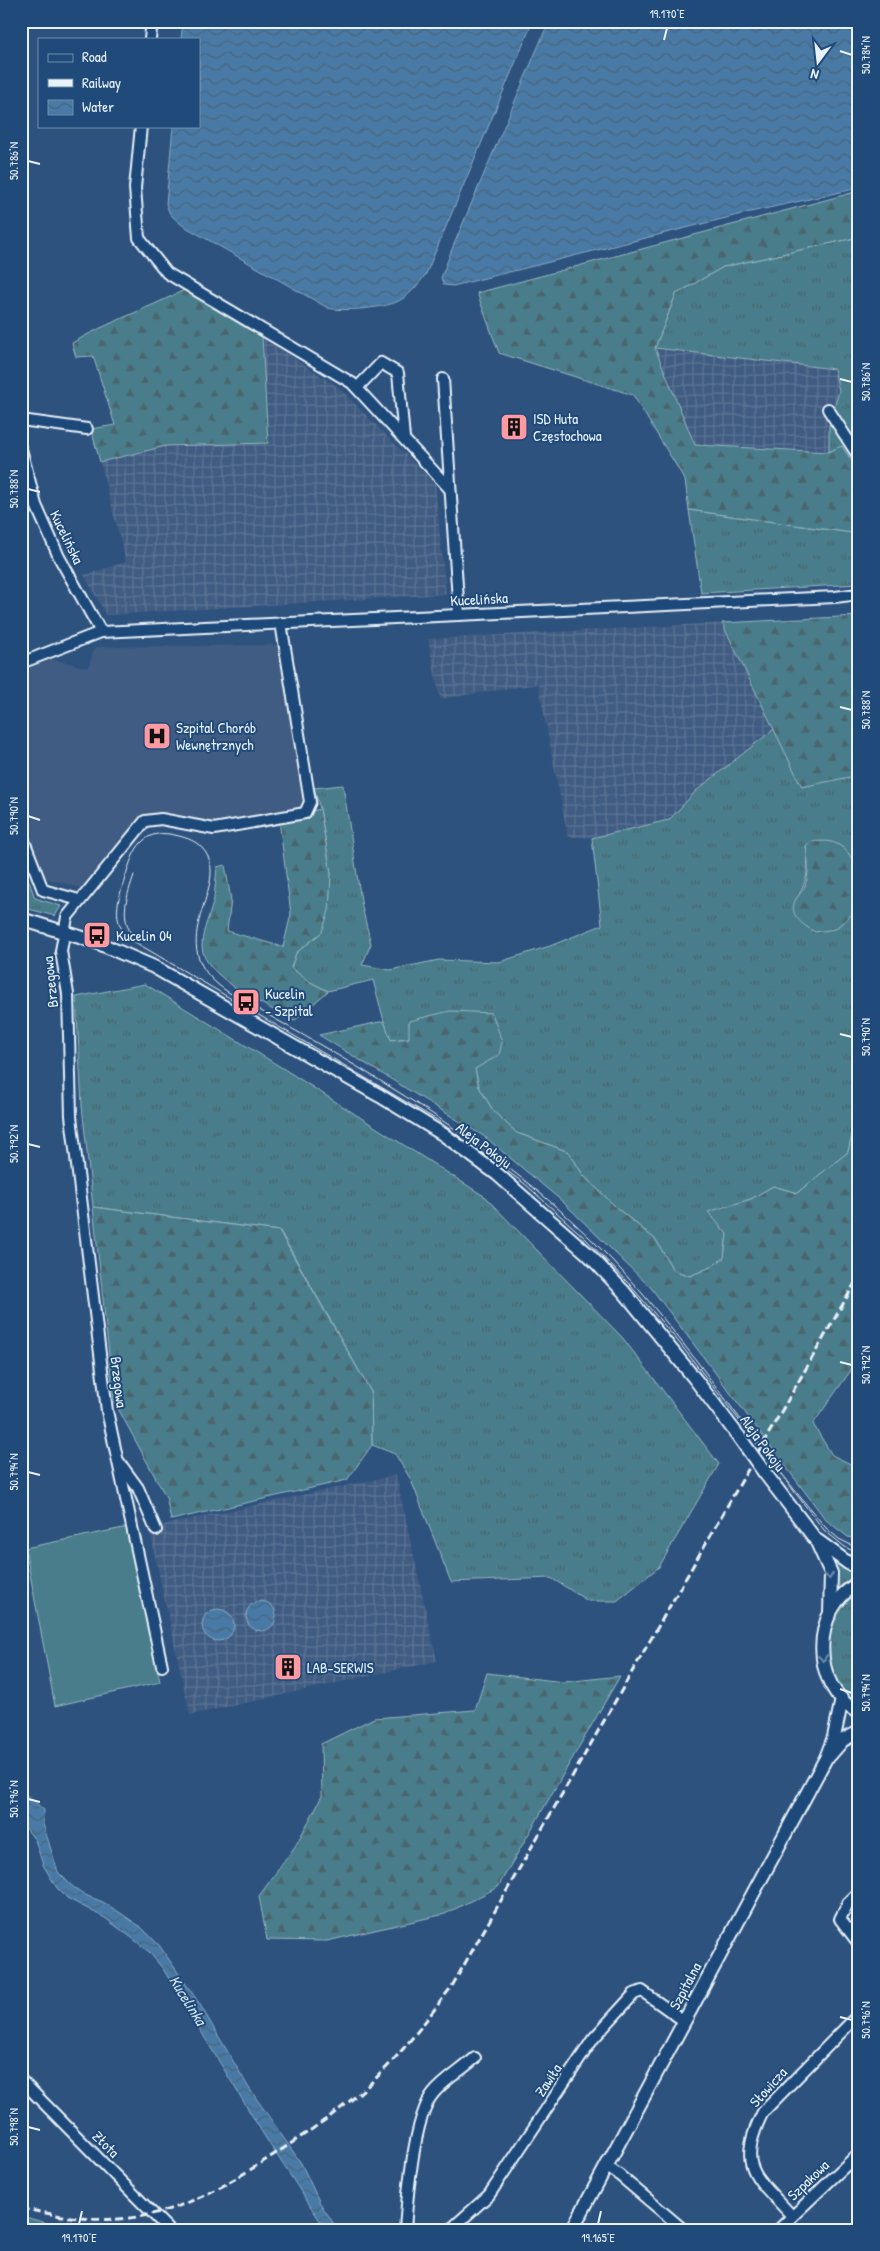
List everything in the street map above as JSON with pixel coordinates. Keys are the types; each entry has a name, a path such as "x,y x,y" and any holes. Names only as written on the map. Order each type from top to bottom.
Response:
{"street":[{"path":"150,38 152,21"},
{"path":"141,128 135,188 139,238 167,273 352,383 449,488"},
{"path":"357,388 381,363 398,373 404,438"},
{"path":"443,380 459,615"},
{"path":"828,409 859,457"},
{"path":"21,420 87,429"},
{"name":"Kucelińska","path":"21,449 36,505 59,557 101,632"},
{"name":"Kucelińska","path":"21,663 101,632 835,597 858,591"},
{"name":"Brzegowa","path":"162,1666 107,1411 71,1116 68,994 61,951 67,917 145,820 161,819 214,829 305,813 310,802 281,623"},
{"path":"21,833 43,890 79,900"},
{"name":"Aleja Pokoju","path":"21,919 65,931 154,967 380,1096 444,1135 497,1174 581,1248 624,1292 696,1379 816,1540 831,1573 830,1614"},
{"name":"Brzegowa","path":"118,1461 126,1469 138,1488 156,1530"},
{"name":"Aleja Pokoju","path":"816,1540 848,1563 859,1567"},
{"path":"859,1583 842,1596 830,1614 823,1635 823,1664 830,1682 842,1699 859,1713"},
{"name":"Szpitalna","path":"572,2230 826,1758 834,1737 842,1699"},
{"name":"Szpitalna","path":"826,1758 843,1740 859,1732"},
{"path":"859,1892 848,1903 840,1919 859,1944"},
{"name":"Zawiła","path":"450,2230 489,2195 593,2039 634,1994 642,1991 684,2021"},
{"name":"Słowicza","path":"792,2216 752,2172 749,2159 753,2132 763,2112 859,2014"},
{"path":"405,2230 408,2184 424,2110 433,2094 475,2058"},
{"name":"Złota","path":"21,2080 169,2230"},
{"name":"Szpakowa","path":"778,2230 859,2153"},
{"path":"607,2167 684,2230"}],"shaded area":[{"path":"262,337 338,387 435,484 446,594 106,615 84,575 126,562 100,462 166,446 268,443"},
{"path":"655,348 834,369 839,391 829,426 829,452 695,445"},
{"path":"722,623 774,729 696,791 669,820 592,838 568,837 538,684 440,699 428,639"},
{"name":"Szpital Chorób Wewnętrznych","path":"278,645 303,799 299,808 214,824 143,814 83,889 43,877 21,816 21,673 48,658 88,668 95,647"},
{"name":"LAB-SERWIS","path":"396,1475 437,1661 190,1715 149,1528"}],"green space":[{"path":"859,191 859,237 723,267 676,294 655,348 695,445 828,452 842,446 859,472 859,534 689,510 685,480 633,395 499,353 477,293"},
{"path":"859,237 859,331 857,333 859,342 859,472 842,446 829,452 829,426 839,391 834,369 655,348 676,294 723,267"},
{"path":"184,290 262,337 268,443 166,446 100,462 91,429 115,425 93,356 76,357 72,343"},
{"path":"689,510 859,534 859,584 701,593"},
{"path":"859,616 859,775 802,787 722,623"},
{"path":"774,729 802,786 859,775 859,880 849,854 806,846 805,881 795,901 835,929 859,908 859,1089 853,1100 854,1127 848,1152 797,1193 773,1186 751,1199 709,1212 727,1234 724,1258 711,1267 690,1276 673,1270 656,1240 618,1209 583,1175 569,1152 517,1133 494,1112 479,1087 475,1069 409,1021 410,1038 391,1040 373,980 328,991 310,982 291,968 296,953 322,932 331,874 320,809 314,788 343,785 362,907 371,944 362,965 390,970 439,960 499,962 550,946 602,925 592,838 669,820 696,791"},
{"path":"320,809 331,874 329,911 322,932 296,953 291,968 310,982 328,991 294,1021 238,990 224,979 212,968 205,957 202,940 214,898 217,867 225,865 231,900 227,931 283,947 291,914 279,820"},
{"path":"812,841 832,842 841,846 848,853 856,870 859,889 859,908 835,929 815,932 801,923 793,910 796,899 807,881 806,846"},
{"path":"21,849 25,870 35,898 61,906 55,916 21,907"},
{"path":"145,984 284,1069 484,1196 622,1337 719,1464 659,1567 617,1601 588,1601 551,1578 451,1582 411,1480 395,1454 372,1445 371,1392 280,1231 93,1207 82,1106 76,997"},
{"path":"450,1011 492,1013 502,1042 499,1055 475,1069 479,1087 494,1112 517,1133 569,1152 583,1175 618,1209 656,1240 673,1270 690,1276 711,1267 724,1258 727,1234 708,1212 751,1199 773,1186 797,1193 848,1152 854,1127 853,1100 859,1089 859,1359 813,1424 832,1455 859,1468 859,1540 848,1537 826,1520 652,1289 563,1202 485,1137 319,1035 384,1021 391,1040 409,1038 409,1021"},
{"path":"93,1207 279,1231 371,1392 372,1445 347,1480 171,1520 166,1497 114,1401"},
{"path":"128,1527 160,1682 55,1706 25,1548"},
{"path":"831,1557 859,1571 837,1589 836,1587"},
{"path":"859,1591 859,1704 835,1678 828,1654 828,1642 830,1629 841,1607"},
{"path":"487,1673 564,1682 620,1676 498,1887 445,1914 327,1941 267,1940 259,1896 296,1845 322,1796 321,1744 374,1718 475,1710"},
{"path":"21,2216 72,2230 21,2230"}],"water":[{"path":"183,21 533,21 426,274 408,295 399,301 361,309 328,308 182,225 170,214 166,204 173,128 200,128 200,38 181,38"},
{"path":"549,21 859,21 859,188 746,213 453,286 444,285 441,278 452,249"},
{"path":"261,1601 272,1605 276,1616 272,1627 261,1631 250,1627 246,1616 250,1605"},
{"path":"218,1609 224,1610 229,1614 233,1619 233,1631 229,1636 224,1640 218,1641 212,1640 207,1636 203,1631 202,1625 203,1619 207,1614 212,1610"},
{"name":"Kucelinka","path":"21,1790 44,1810 43,1824 58,1872 72,1886 85,1895 103,1902 141,1927 159,1945 199,2003 249,2088 301,2163 320,2203 338,2230 326,2230 265,2137 163,1969 149,1952 132,1938 105,1918 67,1898 57,1888 43,1865 35,1840 21,1822"}],"tram line":[{"path":"859,1549 839,1539 826,1528 772,1461 695,1358 641,1292 612,1260 569,1219 525,1181 478,1145 430,1112 228,992 207,973 198,954 196,935 210,879 210,863 200,846 179,836 157,834 148,837 142,842 132,857 118,902 119,924 128,938 437,1120 525,1184 585,1238 630,1285 677,1340 824,1530 845,1547 859,1554"},
{"path":"133,937 125,914 127,898 134,875"}],"railway":[{"path":"21,2208 70,2217 119,2219 163,2211 184,2204 244,2174 318,2125 364,2089 396,2057 452,1986 859,1276"}],"place":[{"name":"ISD Huta Częstochowa","path":"514,427"},
{"name":"Szpital Chorób Wewnętrznych","path":"157,736"},
{"name":"Kucelin 04","path":"97,935"},
{"name":"Kucelin - Szpital","path":"246,1002"},
{"name":"LAB-SERWIS","path":"288,1667"}]}
